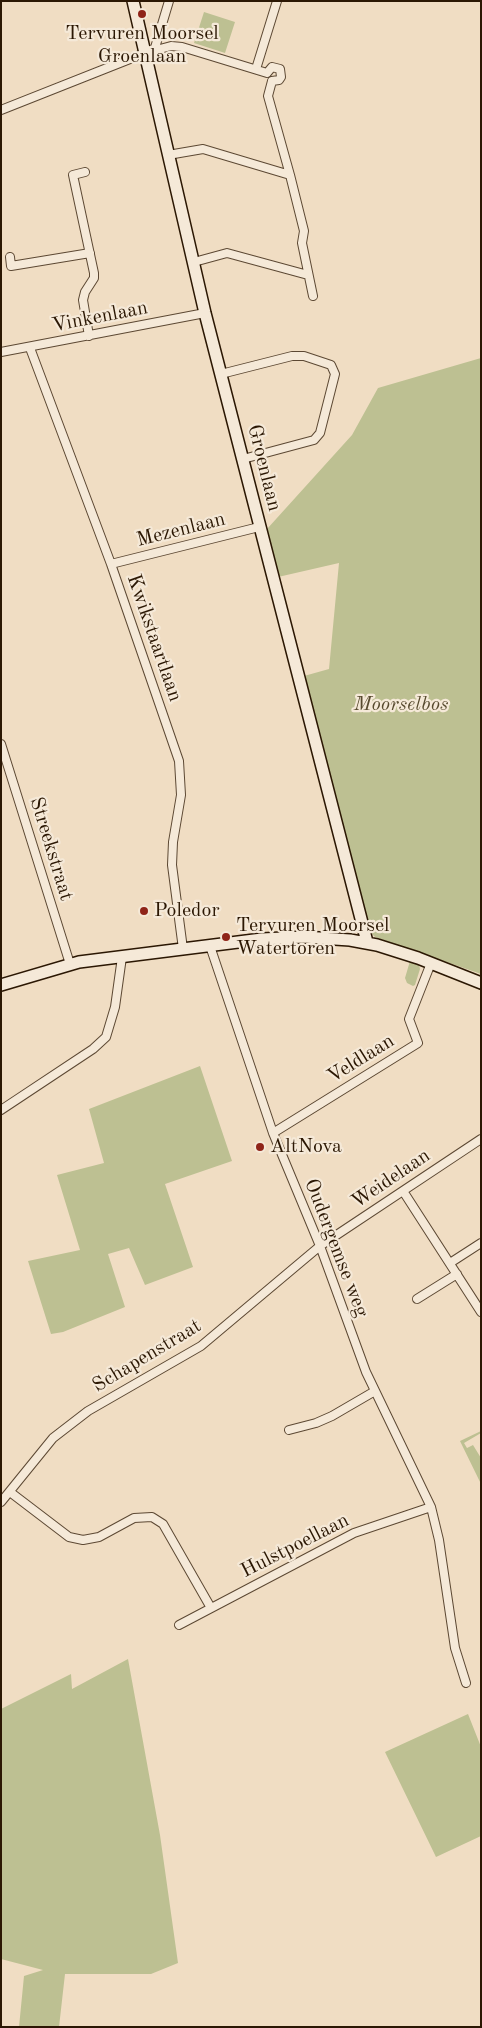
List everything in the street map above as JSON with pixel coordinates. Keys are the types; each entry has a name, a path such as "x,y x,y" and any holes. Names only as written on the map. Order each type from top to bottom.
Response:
{"street":[{"name":"Groenlaan","path":"133,1 150,52 168,155 205,313 366,942"},
{"path":"150,52 169,1"},
{"path":"256,70 278,1"},
{"path":"1,110 150,52 172,46 182,47 267,73"},
{"path":"267,73 269,69 276,67 282,73 279,80 272,81"},
{"path":"267,73 268,78 272,81"},
{"path":"272,81 268,96 304,231 302,243 313,296"},
{"path":"168,155 202,149 290,175"},
{"path":"85,172 73,175 94,278 85,292 83,300 88,336"},
{"path":"10,257 11,266 90,253"},
{"path":"194,262 227,253 308,275"},
{"name":"Vinkenlaan","path":"1,352 30,348 205,313"},
{"name":"Kwikstaartlaan","path":"30,348 111,564 179,761 181,795 173,842 172,866 183,949"},
{"path":"221,374 292,356 304,356 331,365 335,374 320,433 314,440 243,459"},
{"name":"Mezenlaan","path":"111,564 259,527"},
{"name":"Streekstraat","path":"1,744 70,964"},
{"path":"1,985 70,964 292,937 366,942 430,963 481,983"},
{"name":"Oudergemse weg","path":"210,946 273,1133 320,1246 366,1372 424,1488 431,1507 440,1549 456,1648 466,1683"},
{"path":"1,1110 93,1050 106,1037 115,1006 122,957"},
{"name":"Veldlaan","path":"273,1133 418,1043 409,1019 430,963"},
{"name":"Weidelaan","path":"320,1246 481,1139"},
{"path":"403,1191 481,1312"},
{"path":"450,1263 481,1244"},
{"name":"Schapenstraat","path":"1,1502 53,1438 88,1411 201,1346 320,1246"},
{"path":"417,1299 457,1274"},
{"path":"289,1430 332,1416 375,1391"},
{"path":"10,1492 69,1537 83,1540 99,1537 134,1518 152,1517 164,1524 211,1608"},
{"name":"Hulstpoellaan","path":"179,1625 354,1533 431,1507"}],"green space":[{"path":"204,12 235,22 225,53 194,43"},
{"name":"Moorselbos","path":"481,358 481,974 375,937 371,933 304,676 329,669 339,563 278,577 267,529 352,435 378,388"},
{"path":"410,961 419,965 420,969 413,986 407,983 405,978"},
{"path":"200,1066 232,1161 165,1184 193,1267 145,1285 129,1248 108,1254 125,1307 63,1332 51,1334 28,1261 80,1250 57,1175 104,1163 89,1109"},
{"path":"481,1431 481,1433 464,1443 467,1448 473,1445 481,1458 481,1484 460,1441"},
{"path":"128,1659 160,1835 178,1963 151,1974 65,1974 59,2027 19,2027 24,1976 43,1970 1,1959 1,1709 71,1674 72,1689"},
{"path":"468,1714 481,1747 481,1836 436,1857 385,1752"}],"place":[{"name":"Tervuren Moorsel Groenlaan","path":"142,14"},
{"name":"Poledor","path":"144,911"},
{"name":"Tervuren Moorsel Watertoren","path":"226,937"},
{"name":"AltNova","path":"260,1147"}]}
